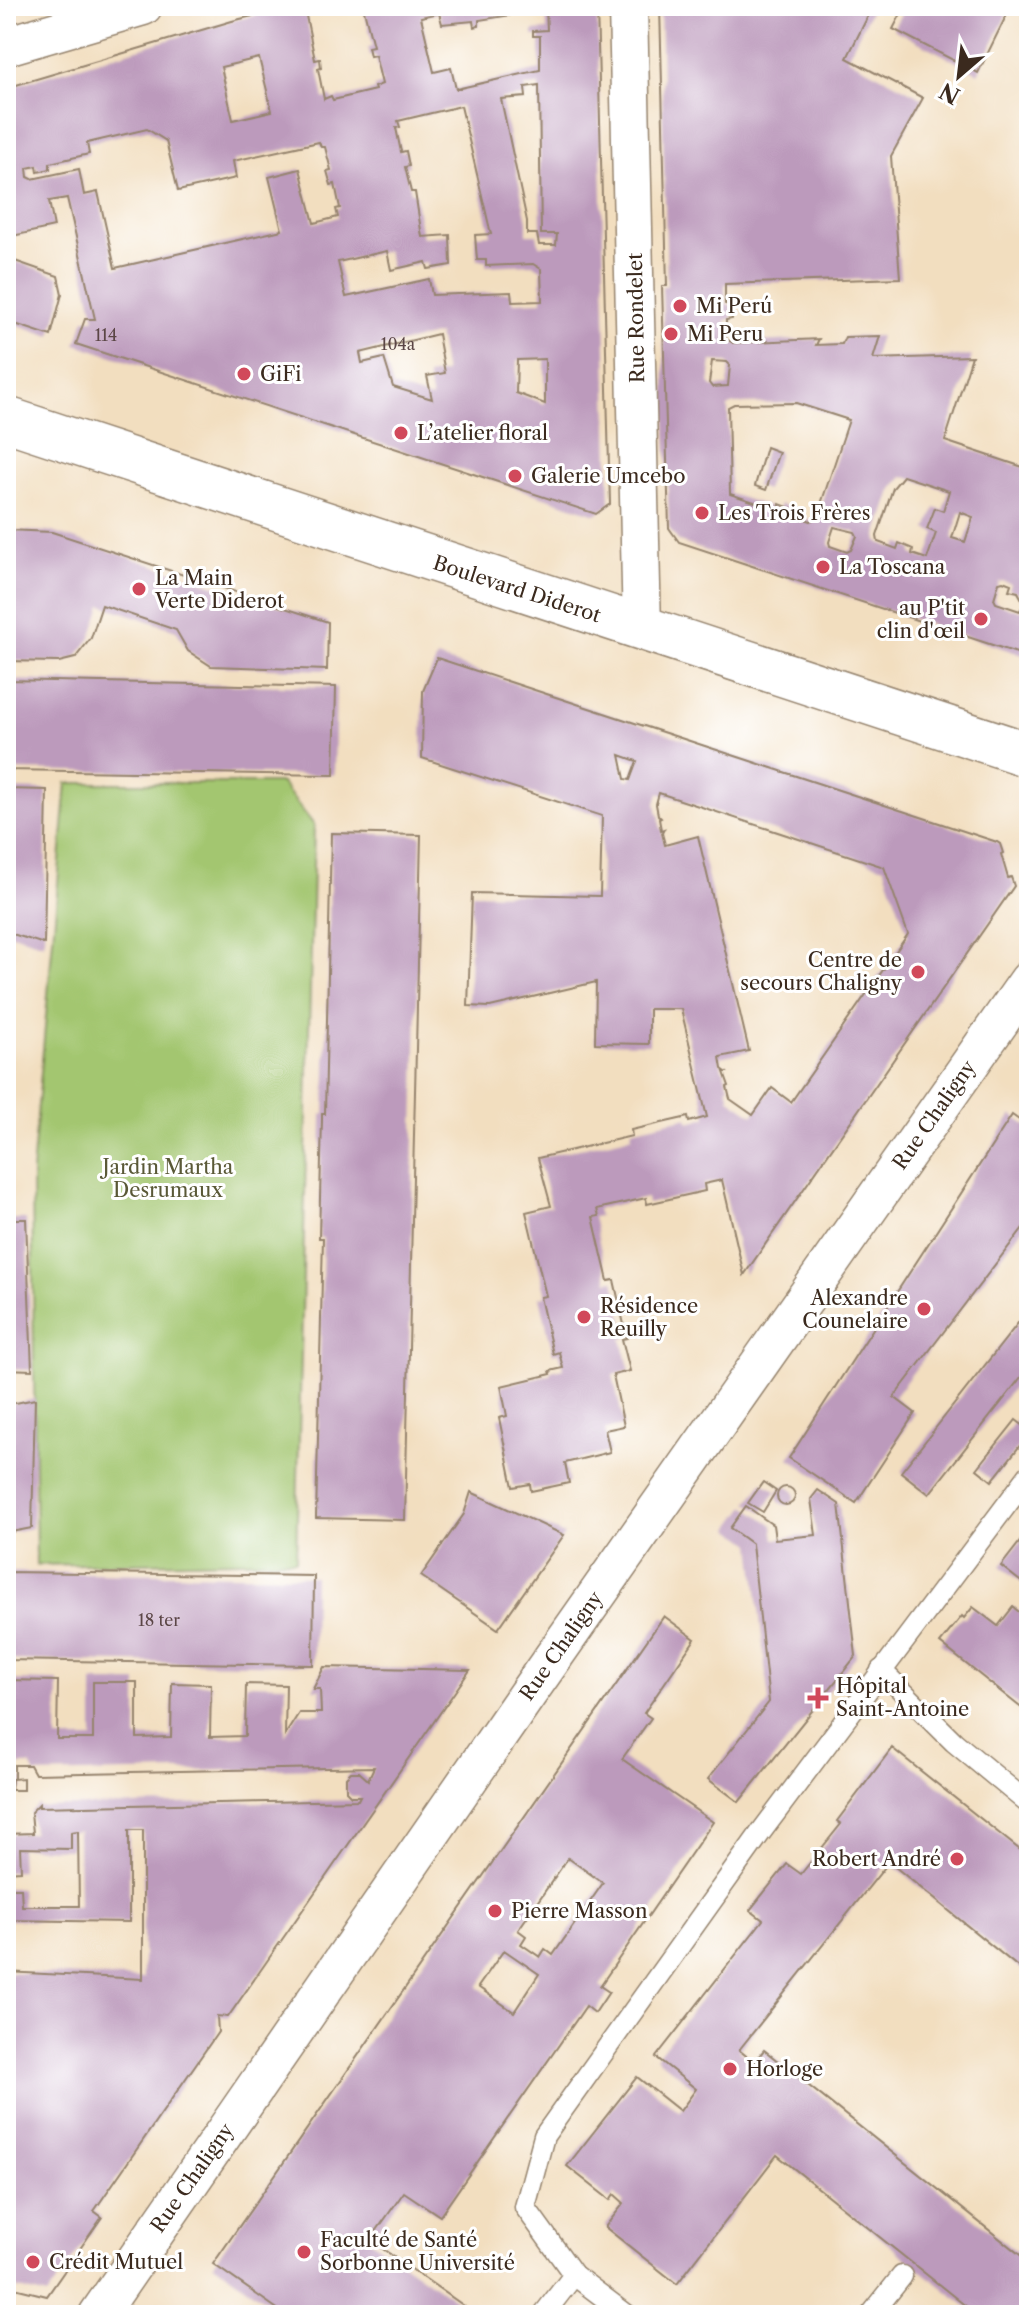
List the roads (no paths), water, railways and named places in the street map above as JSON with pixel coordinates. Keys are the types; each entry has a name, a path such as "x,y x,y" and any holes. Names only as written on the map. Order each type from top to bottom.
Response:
{"main road":[{"name":"Boulevard Diderot","path":"6,419 1029,755"}],"street":[{"path":"6,46 143,6"},
{"name":"Rue Rondelet","path":"628,6 642,630"},
{"name":"Rue Chaligny","path":"98,2315 528,1693 1029,980"}],"lane":[{"path":"627,2315 574,2275 525,2207 544,2136 761,1832 1029,1475"},
{"path":"881,1670 954,1742 1029,1804"},
{"path":"543,2315 574,2275"},
{"path":"871,2315 902,2276"}],"place":[{"name":"Mi Perú","path":"680,306"},
{"name":"Mi Peru","path":"671,334"},
{"name":"GiFi","path":"244,374"},
{"name":"L’atelier floral","path":"401,433"},
{"name":"Galerie Umcebo","path":"515,476"},
{"name":"Les Trois Frères","path":"702,513"},
{"name":"La Toscana","path":"823,567"},
{"name":"La Main Verte Diderot","path":"139,589"},
{"name":"au P'tit clin d'œil","path":"981,619"},
{"name":"Centre de secours Chaligny","path":"918,972"},
{"name":"Alexandre Counelaire","path":"924,1309"},
{"name":"Résidence Reuilly","path":"584,1317"},
{"name":"Hôpital Saint-Antoine","path":"818,1698"},
{"name":"Robert André","path":"957,1859"},
{"name":"Pierre Masson","path":"495,1911"},
{"name":"Horloge","path":"730,2069"},
{"name":"Faculté de Santé Sorbonne Université","path":"304,2252"},
{"name":"Crédit Mutuel","path":"33,2262"}],"park label":[{"name":"Jardin Martha Desrumaux","path":"168,1178"}]}
